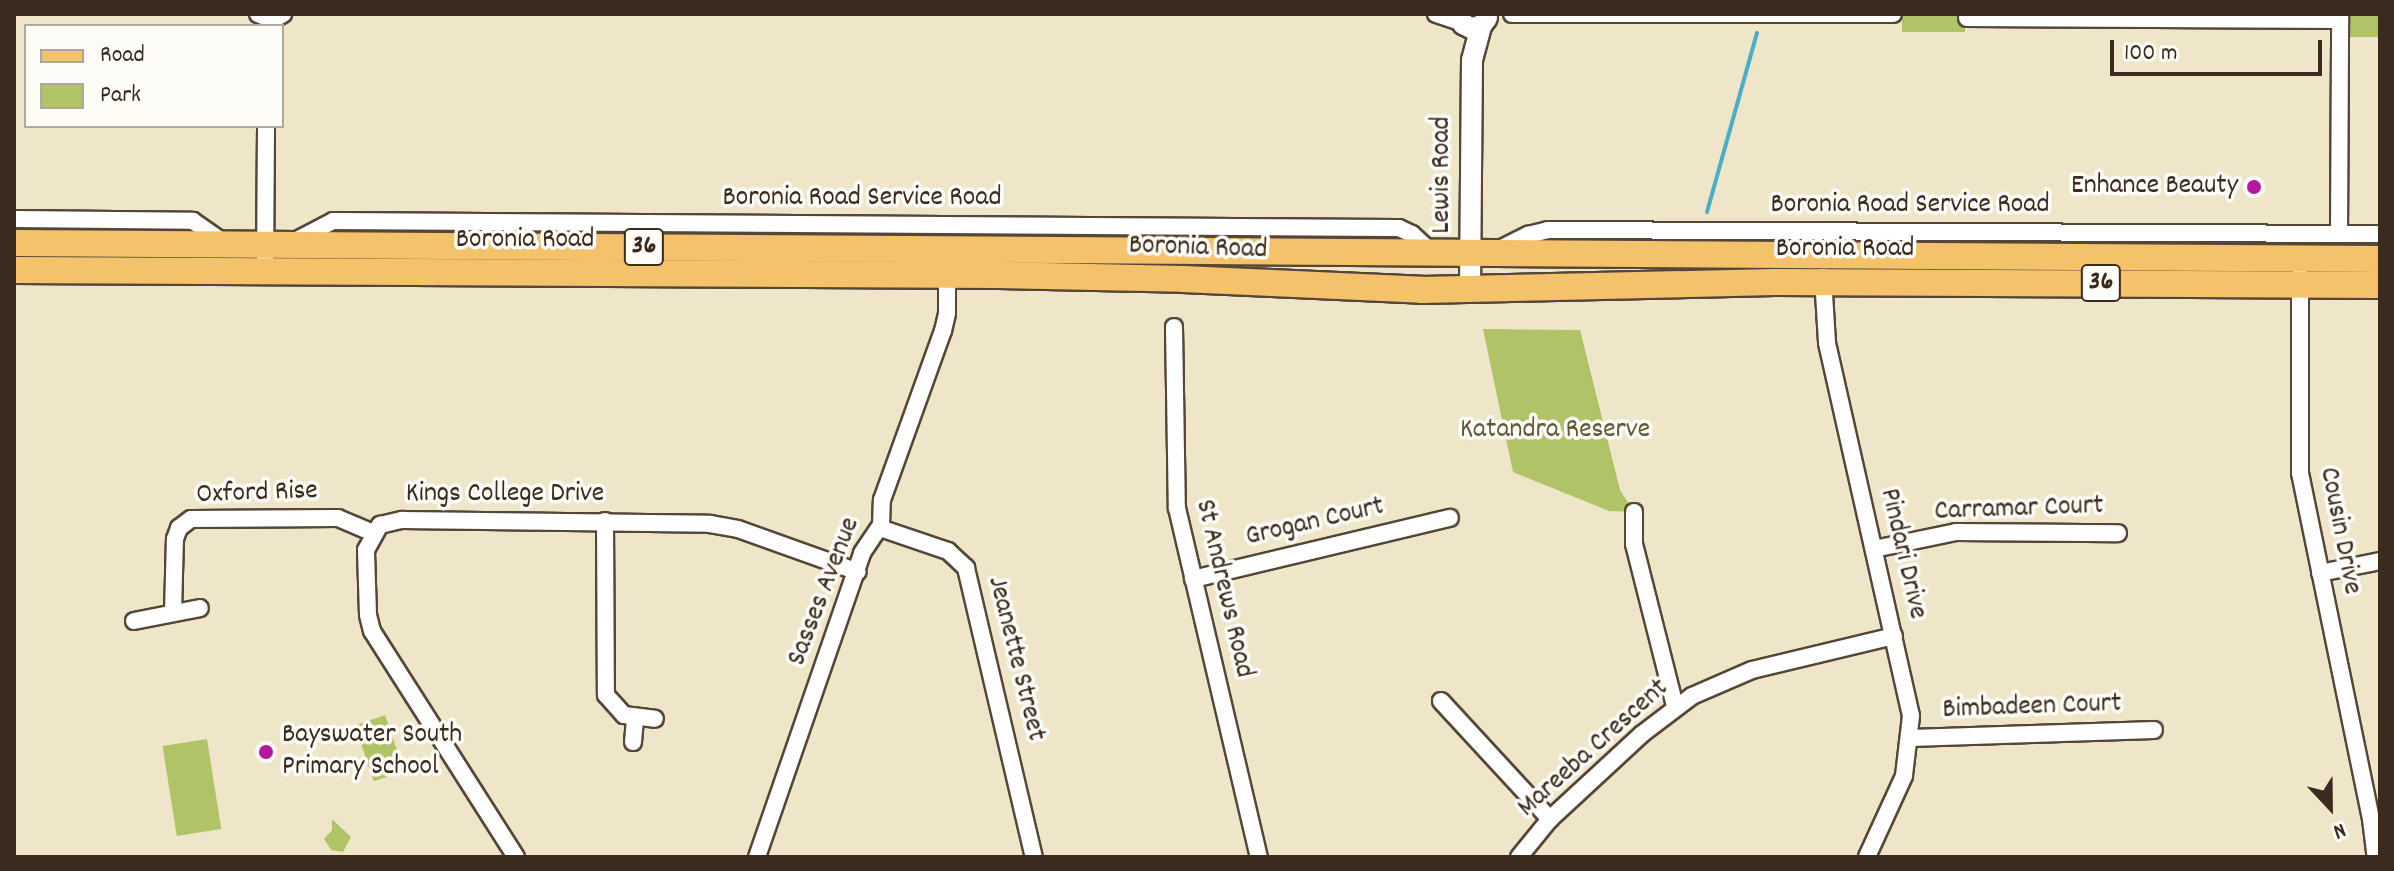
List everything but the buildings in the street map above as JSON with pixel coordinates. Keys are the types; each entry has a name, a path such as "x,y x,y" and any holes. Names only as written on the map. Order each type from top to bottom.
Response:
{"main road":[{"name":"Boronia Road","path":"14,243 278,244 947,263 1183,279 1470,290 1823,268 2162,257 2239,258 2380,285"},
{"name":"Boronia Road","path":"14,270 265,271 947,263 1431,252 1823,268 2300,272 2380,259"}],"street":[{"path":"1436,14 1472,21 1513,14 1893,14"},
{"path":"1967,18 2340,17 2339,234"},
{"name":"Lewis Road","path":"1470,290 1482,253 1472,21"},
{"path":"265,271 278,244 266,128"},
{"path":"14,219 193,221 227,245"},
{"name":"Boronia Road Service Road","path":"278,244 333,221 1399,228 1408,231 1431,252"},
{"name":"Boronia Road Service Road","path":"1482,253 1548,230 2380,234"},
{"path":"1823,268 1838,231"},
{"path":"2134,233 2162,257"},
{"path":"2239,258 2285,234"},
{"name":"Sasses Avenue","path":"757,857 865,546 880,528 882,500 943,331 947,263"},
{"name":"Pindari Drive","path":"1823,268 1827,343 1910,705 1911,738 1899,788 1867,857"},
{"name":"Cousin Drive","path":"2300,272 2300,473 2371,819 2376,857"},
{"name":"St Andrews Road","path":"1174,327 1174,487 1259,857"},
{"path":"1634,512 1634,544 1675,706"},
{"name":"Oxford Rise","path":"173,613 175,539 179,528 191,519 338,518 373,533"},
{"name":"Grogan Court","path":"1193,579 1450,518"},
{"name":"Kings College Drive","path":"516,857 376,639 368,615 366,564 367,544 373,533 387,522 402,520 605,521 724,526 858,572"},
{"path":"605,521 604,686 616,709 635,718 655,719"},
{"name":"Jeanette Street","path":"880,528 948,551 966,568 1034,857"},
{"name":"Carramar Court","path":"1874,549 1956,532 2118,533"},
{"path":"2320,573 2380,561"},
{"path":"134,621 200,608"},
{"name":"Mareeba Crescent","path":"1519,857 1550,819 1675,706 1710,685 1752,670 1894,636"},
{"path":"1441,701 1550,819"},
{"path":"633,742 635,718"},
{"name":"Bimbadeen Court","path":"1911,738 2154,730"}],"green space":[{"path":"1902,14 1965,14 1965,32 1902,32"},
{"path":"2340,14 2380,14 2380,37 2340,37"},
{"name":"Katandra Reserve","path":"1483,329 1580,330 1620,490 1634,512 1609,511 1513,472"},
{"path":"385,715 404,771 374,781 355,725"},
{"path":"207,739 221,829 177,836 163,746"},
{"path":"332,819 351,837 343,852 331,850 324,839 332,830"}],"waterway":[{"path":"1707,212 1757,33"}],"place":[{"name":"Enhance Beauty","path":"2254,187"},
{"name":"Bayswater South Primary School","path":"266,752"}]}
